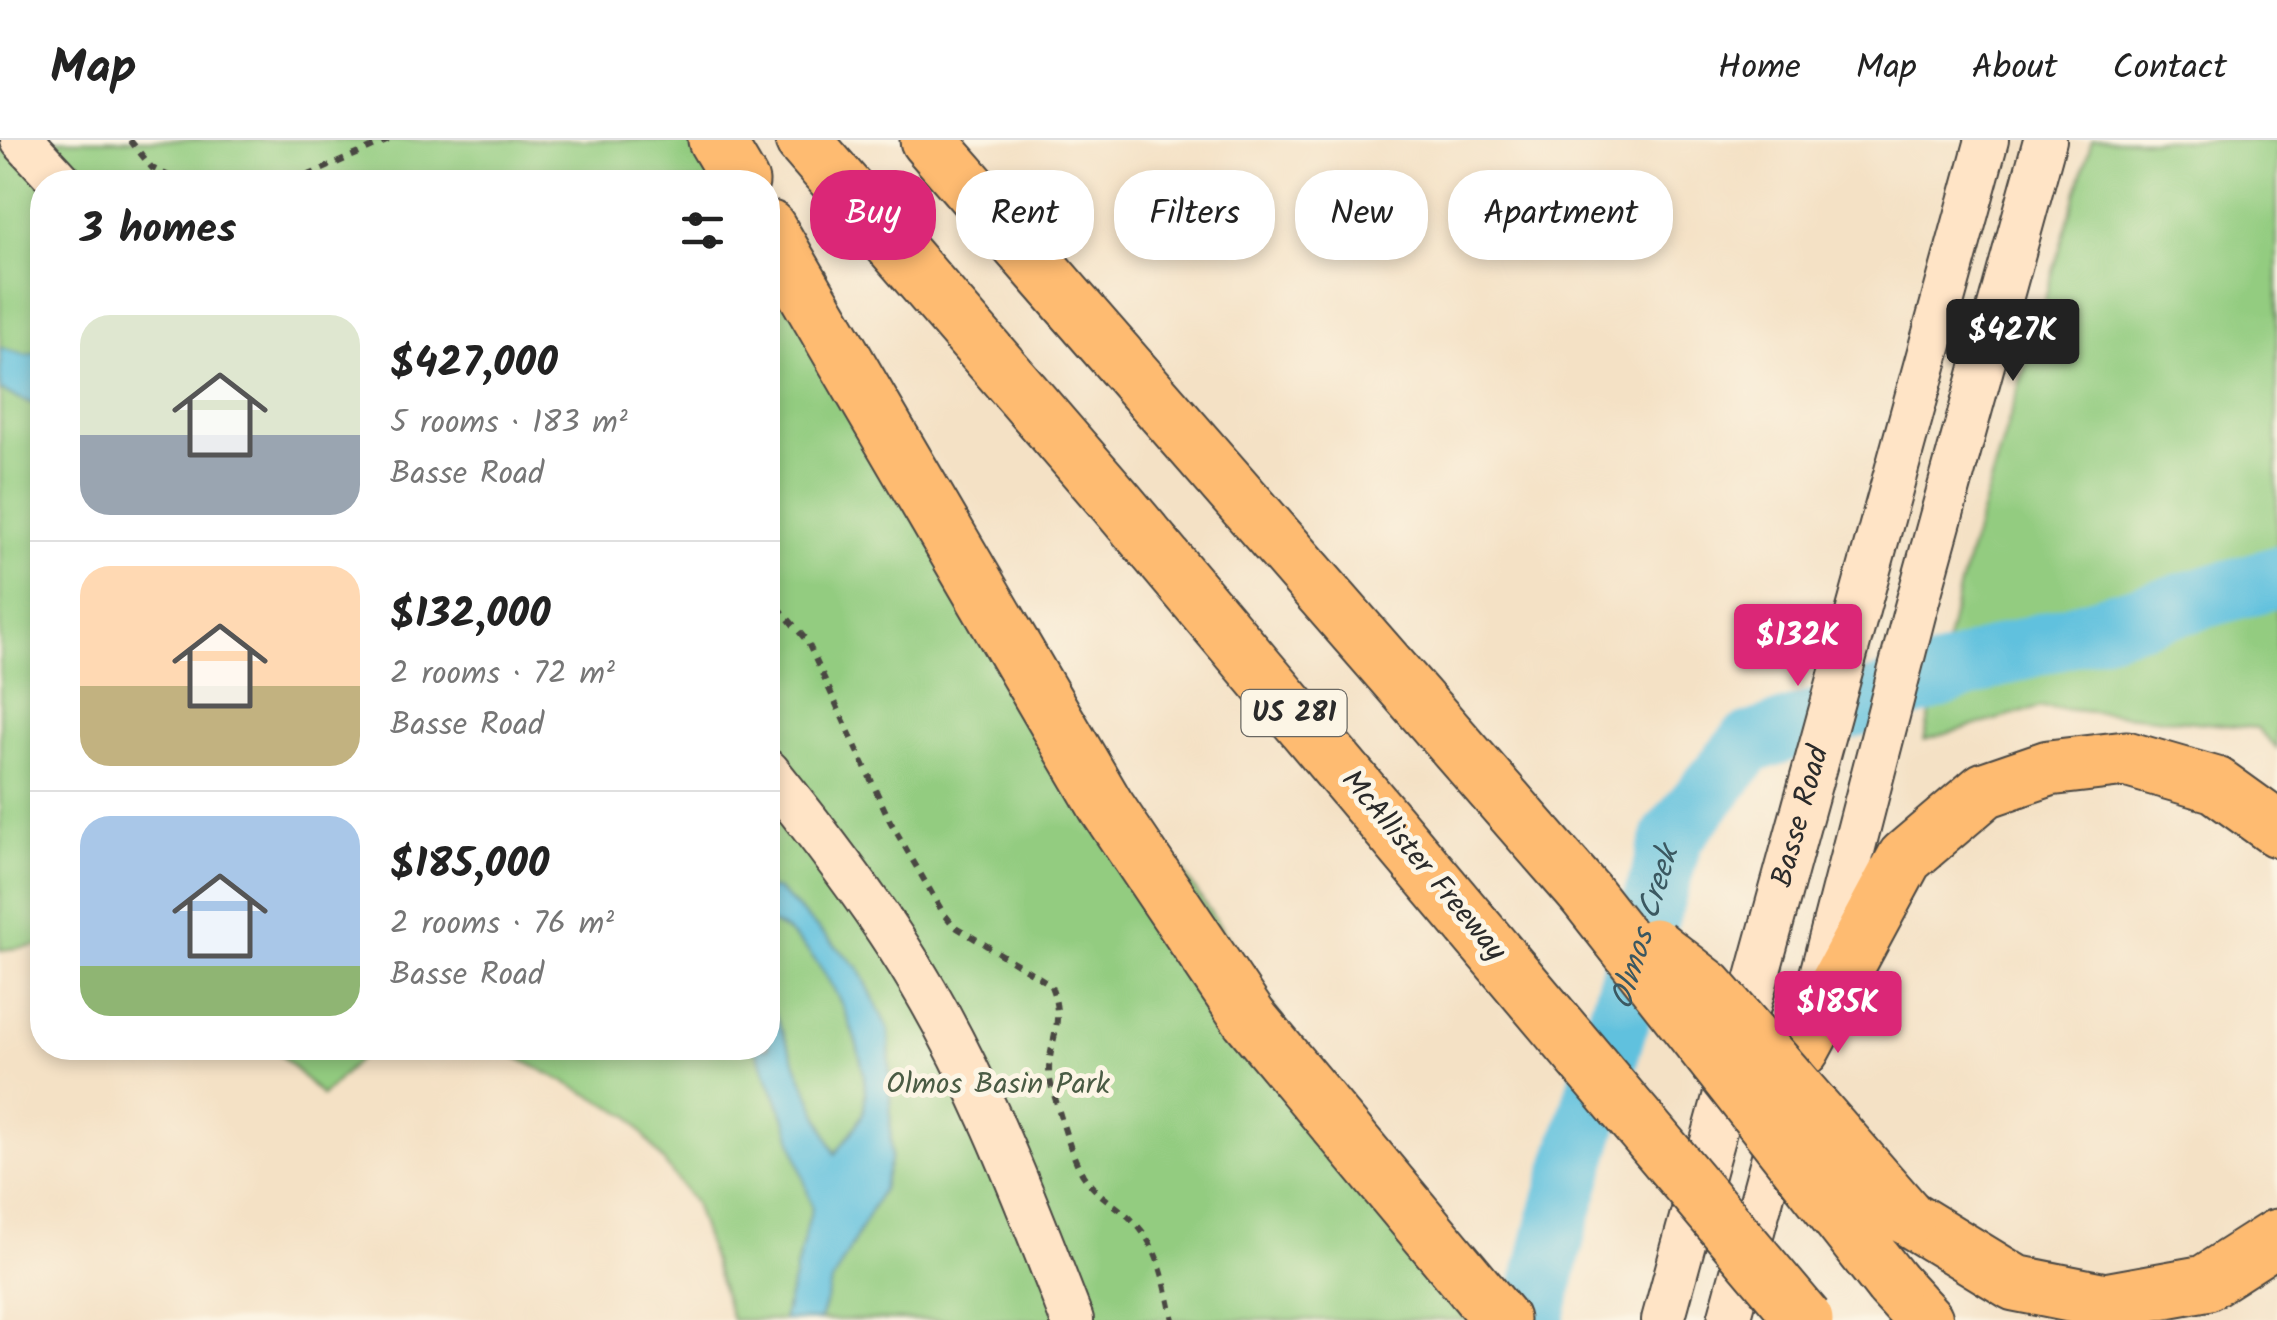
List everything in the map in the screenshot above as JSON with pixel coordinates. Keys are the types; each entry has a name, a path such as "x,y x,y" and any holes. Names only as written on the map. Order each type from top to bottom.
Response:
{"highway":[{"path":"716,140 734,170"},
{"name":"McAllister Freeway","path":"803,140 1116,502 1805,1320"},
{"path":"928,140 1584,892 1908,1302"},
{"path":"780,249 1106,806 1249,1018 1501,1320"},
{"path":"1802,1049 1905,858 1985,790 2049,768 2126,759 2216,785 2277,829"},
{"path":"1584,892 1708,988 1907,1217 2016,1283 2106,1301 2205,1283 2277,1237"}],"main road":[{"path":"22,140 50,170"},
{"name":"Basse Road","path":"1663,1320 1808,779 1857,620 1987,140"},
{"name":"Basse Road","path":"1729,1320 1915,610 2045,140"},
{"path":"780,785 834,853 901,950 944,1027 1024,1196 1072,1320"},
{"path":"1672,1320 1677,1270"}],"path":[{"path":"130,140 156,170"},
{"path":"320,170 389,140"},
{"path":"780,610 806,641 890,820 942,911 954,926 1050,984 1060,1021 1050,1058 1050,1082 1082,1174 1100,1196 1134,1221 1152,1246 1173,1320"}],"green space":[{"path":"0,140 703,140 720,170 30,170 30,946 0,950"},
{"path":"2092,140 2277,140 2277,749 2257,728 2041,707 1924,740 1960,585"},
{"name":"Olmos Basin Park","path":"780,269 1483,1320 732,1320 694,1203 630,1116 522,1060 780,1060"},
{"path":"286,1060 358,1060 322,1096"}],"water":[{"path":"0,348 30,354 30,403 0,390"},
{"path":"780,892 859,968 889,1031 891,1157 882,1189 831,1284 820,1320 783,1320 812,1207 787,1123 760,1060 780,1060 780,1027 835,1154 863,1114 865,1085 852,1029 840,1000 807,950 780,928"}],"waterway":[{"name":"Olmos Creek","path":"1533,1320 1557,1225 1673,836 1748,744 2015,651 2277,577"}]}
